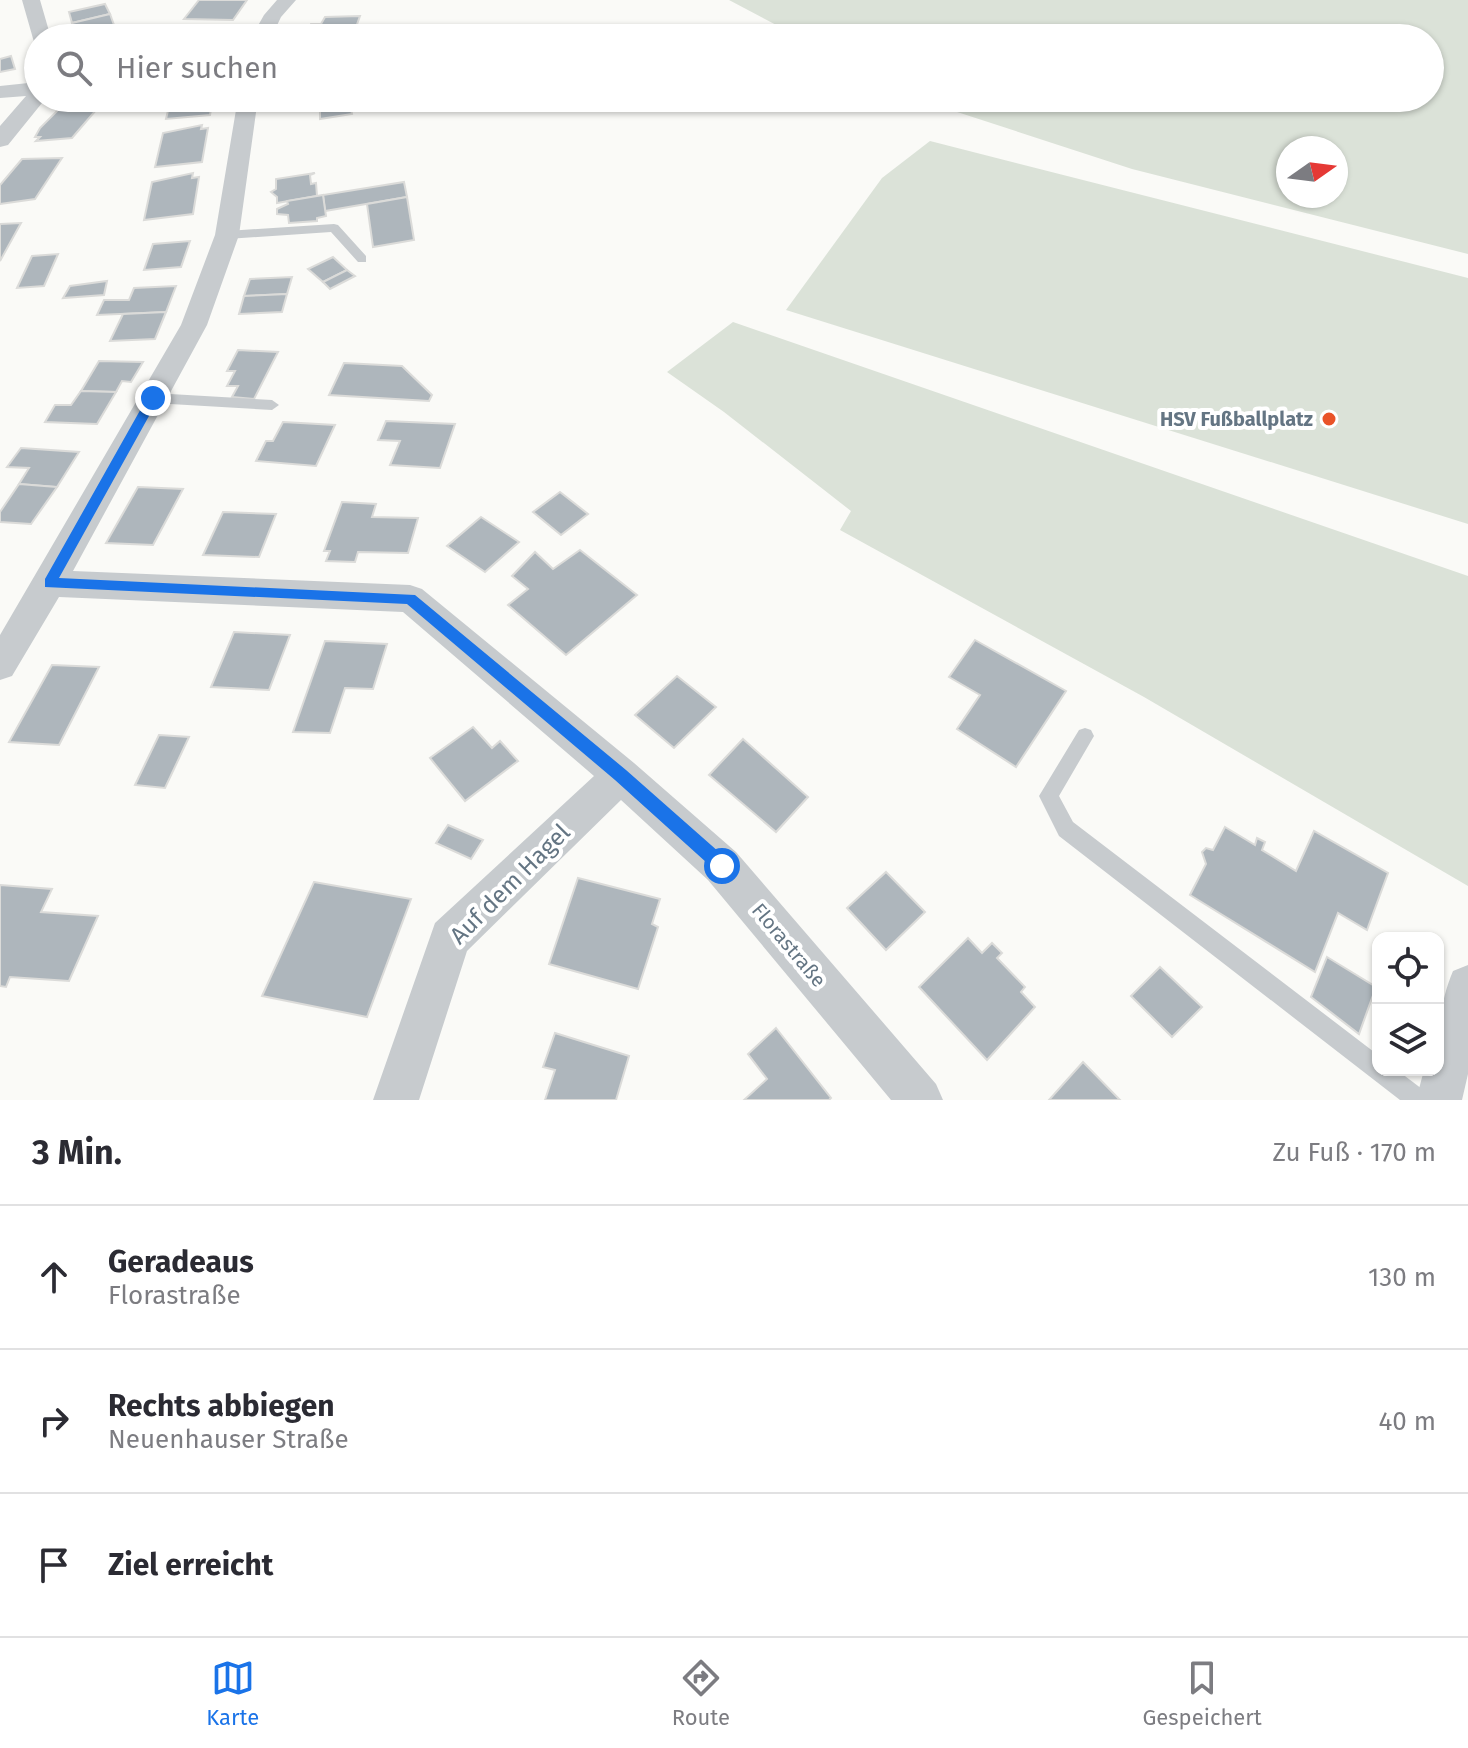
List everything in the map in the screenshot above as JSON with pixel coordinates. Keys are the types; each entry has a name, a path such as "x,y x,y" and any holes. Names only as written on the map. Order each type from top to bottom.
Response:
{"street":[{"path":"31,0 37,24"},
{"path":"268,24 287,0"},
{"path":"0,92 24,91"},
{"path":"0,140 24,109"},
{"path":"0,665 50,583 194,325 227,235 246,112"},
{"name":"Florastraße","path":"50,583 410,599 621,775 722,866 920,1100"},
{"name":"Auf dem Hagel","path":"396,1100 450,938 621,775"},
{"path":"1439,1100 1468,986"}],"lane":[{"path":"227,235 334,228 362,259"},
{"path":"153,398 272,405"},
{"path":"1085,736 1049,796 1066,829 1372,1065"},
{"path":"1386,1076 1418,1100"}],"shaded area":[{"path":"729,0 1468,0 1468,254 1286,208 1348,208 1348,136 1276,136 1276,205 1132,169 957,112 1444,112 1444,24 774,24"},
{"name":"HSV Fußballplatz","path":"930,141 1468,278 1468,524 786,310 882,178"},
{"path":"733,322 1468,576 1468,886 1144,697 840,530 851,511 724,412 667,372"}],"building":[{"path":"199,0 247,0 233,20 184,19"},
{"path":"105,4 110,14 72,23 69,12"},
{"path":"110,14 114,24 72,24"},
{"path":"360,16 357,24 321,24 325,17"},
{"path":"11,56 15,69 0,72 0,59"},
{"path":"56,112 94,112 72,138 36,141 40,137 35,137"},
{"path":"168,112 211,112 210,115 166,119"},
{"path":"320,112 352,114 320,119"},
{"path":"202,125 201,129 208,128 202,162 155,167 163,133"},
{"path":"62,158 35,199 0,204 0,185 22,159"},
{"path":"193,173 192,178 199,177 193,214 144,220 152,182"},
{"path":"315,173 310,175 311,184 316,183 317,196 277,203 277,197 271,192 276,189 276,179"},
{"path":"404,182 407,197 325,211 323,195"},
{"path":"323,195 326,216 317,218 317,221 289,223 288,215 277,214 277,209 288,204 287,201"},
{"path":"407,197 414,240 373,247 367,204"},
{"path":"21,223 0,261 0,224"},
{"path":"190,241 181,267 144,270 153,244"},
{"path":"58,254 44,286 17,288 32,256"},
{"path":"333,257 347,270 323,282 308,269"},
{"path":"347,270 355,276 330,289 323,282"},
{"path":"292,277 287,294 244,296 250,279"},
{"path":"107,281 104,295 63,298 70,286"},
{"path":"176,286 166,312 97,315 104,300 129,300 134,288"},
{"path":"287,294 282,312 239,314 244,296"},
{"path":"166,312 155,339 110,341 123,314"},
{"path":"238,350 278,352 254,399 232,397 238,386 227,386 235,371 227,371"},
{"path":"99,361 143,362 131,382 122,381 116,392 81,391"},
{"path":"344,363 402,366 432,395 429,401 329,395"},
{"path":"81,391 116,392 97,424 45,422 55,405 71,405"},
{"path":"386,421 455,424 440,468 390,465 400,441 378,440"},
{"path":"283,422 335,425 316,466 256,461 266,441 273,441"},
{"path":"21,448 79,452 57,487 19,484 29,468 7,467"},
{"path":"19,484 57,487 31,524 0,522 0,512"},
{"path":"138,487 183,489 153,545 106,543"},
{"path":"560,492 588,514 561,535 533,512"},
{"path":"342,502 376,504 372,517 418,518 408,553 358,552 355,562 326,561 330,551 324,551"},
{"path":"223,512 276,514 259,557 203,555"},
{"path":"481,517 519,542 485,572 447,546"},
{"path":"580,550 637,595 566,655 508,605 528,589 512,576 535,552 553,569"},
{"path":"234,632 290,635 269,690 211,687"},
{"path":"975,640 1066,691 1016,767 957,729 980,695 949,677"},
{"path":"325,641 387,644 373,689 345,688 330,733 293,732"},
{"path":"52,665 99,667 59,745 9,742"},
{"path":"677,676 716,707 674,748 635,715"},
{"path":"473,727 492,748 500,741 518,761 465,801 430,758"},
{"path":"159,735 189,737 165,788 135,785"},
{"path":"743,739 808,797 776,832 709,775"},
{"path":"448,825 483,840 471,859 436,843"},
{"path":"1225,827 1255,845 1257,838 1265,842 1262,850 1296,871 1314,831 1388,873 1367,930 1338,913 1315,972 1190,895 1206,864 1202,852 1206,848 1213,850"},
{"path":"886,872 925,912 886,950 847,908"},
{"path":"578,878 660,899 652,924 658,927 638,989 549,964"},
{"path":"314,882 411,899 367,1017 262,996"},
{"path":"0,885 52,889 41,912 98,916 69,981 10,977 6,987 0,986"},
{"path":"968,938 982,953 992,943 1002,953 997,958 1025,987 1021,992 1035,1007 987,1060 919,987"},
{"path":"1327,957 1372,985 1372,998 1359,1034 1311,997"},
{"path":"1160,967 1202,1007 1172,1037 1131,996"},
{"path":"776,1028 831,1098 829,1100 744,1100 767,1079 748,1054"},
{"path":"555,1033 629,1056 616,1100 545,1100 555,1070 543,1067"},
{"path":"1083,1062 1120,1100 1049,1100"}],"place":[{"name":"HSV Fußballplatz","path":"1329,419"}],"route":[{"path":"153,398 50,583 410,599 621,775 722,866"}]}
